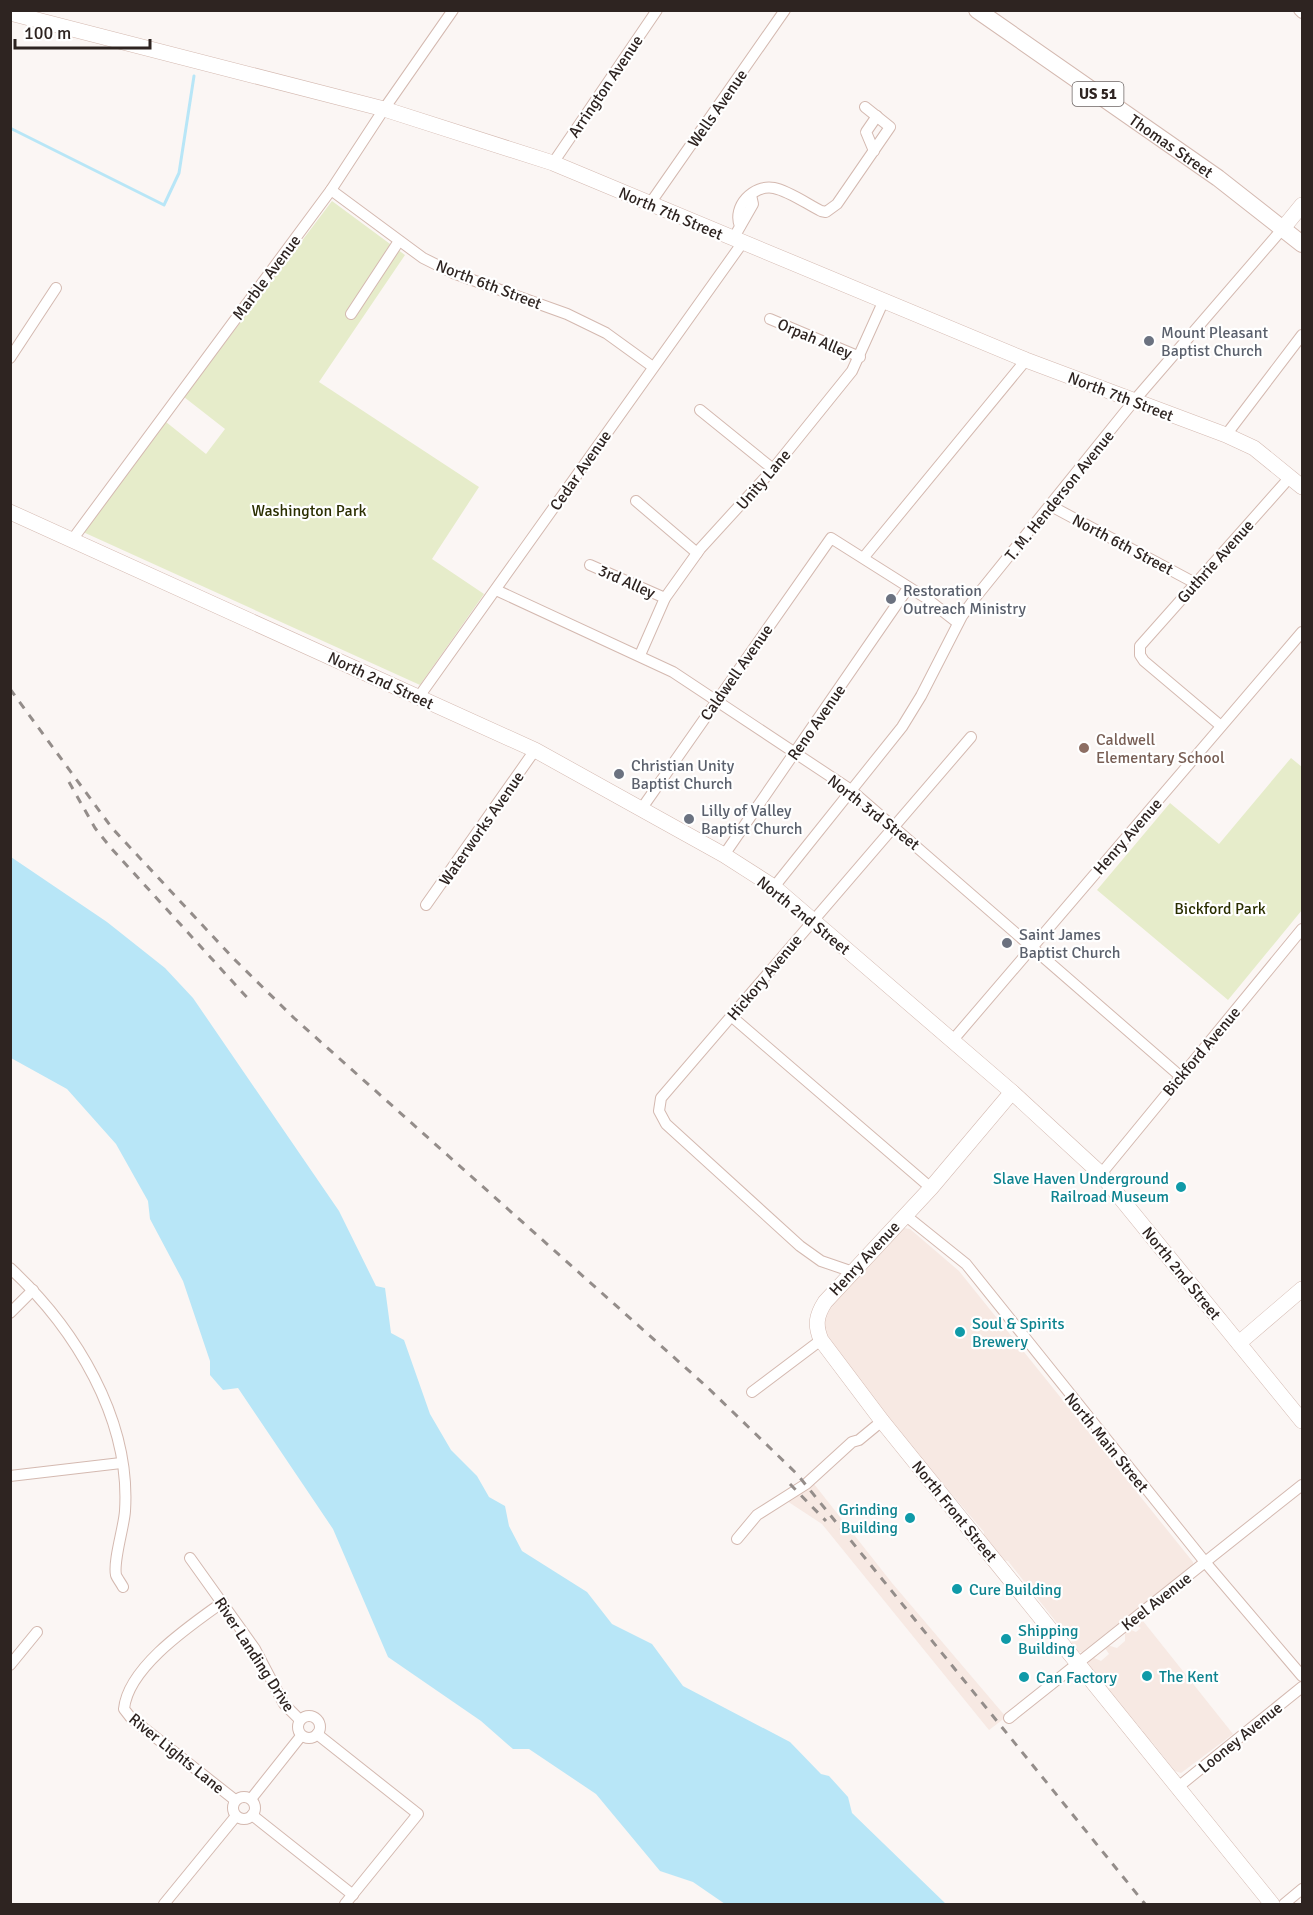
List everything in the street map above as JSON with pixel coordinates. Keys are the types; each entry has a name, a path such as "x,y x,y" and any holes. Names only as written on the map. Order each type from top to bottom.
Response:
{"main road":[{"name":"Thomas Street","path":"977,10 1218,178 1284,227 1302,244"}],"street":[{"name":"Marble Avenue","path":"72,540 331,190 453,10"},
{"name":"Arrington Avenue","path":"553,163 657,10"},
{"name":"Wells Avenue","path":"649,205 785,10"},
{"name":"North 7th Street","path":"10,13 384,109 553,163 649,205 739,236 1026,360 1133,402 1227,435 1254,448 1297,482"},
{"path":"865,107 890,127 874,151"},
{"path":"874,151 866,132 877,116"},
{"name":"Cedar Avenue","path":"418,698 653,367 739,236 753,204 751,195 761,189 773,188 826,212 837,204 874,151"},
{"name":"North 6th Street","path":"331,190 423,258 453,273 567,314 606,333 653,367"},
{"name":"T. M. Henderson Avenue","path":"774,886 902,728 958,623 975,598 1133,402 1302,206"},
{"path":"351,314 399,241"},
{"path":"10,358 56,288"},
{"name":"Unity Lane","path":"640,655 665,598 697,553 773,469 860,357 884,300"},
{"name":"Orpah Alley","path":"770,319 860,357"},
{"path":"1227,435 1302,335"},
{"path":"958,623 926,598 864,557 1026,360"},
{"path":"700,410 773,469"},
{"name":"Guthrie Avenue","path":"1221,726 1144,662 1140,655 1140,646 1195,583 1297,482"},
{"path":"636,501 697,553"},
{"name":"North 6th Street","path":"1051,506 1195,583"},
{"name":"North 2nd Street","path":"10,512 535,750 642,808 774,886 1012,1092 1101,1174 1302,1421"},
{"name":"Caldwell Avenue","path":"642,808 831,538 864,557"},
{"name":"3rd Alley","path":"590,565 665,598"},
{"name":"Reno Avenue","path":"724,855 908,588"},
{"name":"North 3rd Street","path":"496,590 673,672 851,790 1180,1076"},
{"name":"Henry Avenue","path":"952,1041 1302,632"},
{"name":"Hickory Avenue","path":"853,1272 821,1261 800,1246 666,1124 659,1112 661,1098 893,825 971,737"},
{"name":"Waterworks Avenue","path":"426,905 535,750"},
{"name":"Bickford Avenue","path":"1101,1174 1302,929"},
{"path":"730,1016 931,1188"},
{"name":"Henry Avenue","path":"821,1340 817,1329 819,1312 931,1188 1012,1092"},
{"name":"North Main Street","path":"905,1215 966,1264 1204,1562 1302,1676"},
{"path":"10,1268 33,1290 70,1335 87,1363 113,1425 121,1463 125,1509 116,1575 123,1587"},
{"path":"1239,1343 1302,1289"},
{"path":"10,1313 33,1290"},
{"path":"752,1392 821,1340"},
{"name":"North Front Street","path":"821,1340 882,1421 1272,1905"},
{"path":"737,1539 757,1515 806,1484 841,1455 852,1442 859,1440 882,1421"},
{"path":"10,1476 121,1463"},
{"name":"Keel Avenue","path":"1009,1718 1302,1485"},
{"name":"River Landing Drive","path":"190,1558 257,1651 284,1704 300,1720"},
{"name":"River Lights Lane","path":"223,1602 180,1633 140,1674 125,1697 124,1709 132,1718 235,1800"},
{"path":"10,1665 36,1632"},
{"name":"Looney Avenue","path":"1178,1787 1302,1687"},
{"name":"River Landing Drive","path":"301,1736 297,1728 300,1720 307,1716 316,1718 320,1726 317,1734 418,1814 353,1895"},
{"path":"251,1799 301,1736 310,1739 317,1734"},
{"path":"243,1796 251,1799 255,1807 252,1815 244,1819 236,1816 232,1809 235,1800 243,1796"},
{"path":"252,1815 353,1895 345,1905"},
{"path":"180,1905 167,1901 236,1816"},
{"path":"1284,1905 1302,1889"}],"shaded area":[{"path":"904,1228 910,1229 959,1271 1193,1562 1193,1565 1082,1652 1078,1652 1072,1646 1072,1642 1008,1561 1002,1560 984,1538 984,1532 897,1430 824,1331 825,1309"},
{"path":"814,1484 892,1583 1006,1717 989,1730 822,1524 787,1501"},
{"path":"1143,1621 1233,1734 1181,1773 1175,1771 1152,1742 1142,1735 1143,1731 1087,1665 1092,1657 1101,1661 1109,1654 1105,1648 1107,1645 1117,1648 1125,1641 1125,1632 1129,1629 1136,1632 1141,1628 1134,1624"}],"green space":[{"name":"Washington Park","path":"332,201 405,255 319,382 479,487 432,559 484,594 420,685 83,532 166,422 206,454 225,429 184,397"},
{"name":"Bickford Park","path":"1291,758 1302,767 1302,910 1228,1000 1097,890 1170,803 1219,844"}],"water":[{"path":"11,857 107,922 165,968 193,998 339,1211 376,1286 385,1288 391,1333 404,1340 430,1414 451,1450 477,1476 489,1497 505,1506 509,1526 522,1551 587,1592 612,1624 652,1644 683,1686 790,1742 821,1774 829,1776 848,1797 852,1813 946,1904 725,1904 693,1882 660,1871 596,1794 529,1749 513,1749 481,1721 388,1657 333,1529 238,1388 223,1390 210,1375 210,1361 183,1281 150,1219 148,1201 116,1144 67,1089 11,1058"}],"waterway":[{"path":"10,128 164,205 179,173 194,76"}],"railway":[{"path":"10,689 112,828 233,958 294,1018 706,1386 797,1474 1145,1904"},
{"path":"69,782 95,828 111,848 252,1003"},
{"path":"790,1484 826,1521"}],"place":[{"name":"Mount Pleasant Baptist Church","path":"1149,341"},
{"name":"Restoration Outreach Ministry","path":"891,599"},
{"name":"Caldwell Elementary School","path":"1084,748"},
{"name":"Christian Unity Baptist Church","path":"619,774"},
{"name":"Lilly of Valley Baptist Church","path":"689,819"},
{"name":"Saint James Baptist Church","path":"1007,943"},
{"name":"Slave Haven Underground Railroad Museum","path":"1181,1187"},
{"name":"Soul & Spirits Brewery","path":"960,1332"},
{"name":"Grinding Building","path":"910,1518"},
{"name":"Cure Building","path":"957,1589"},
{"name":"Shipping Building","path":"1006,1639"},
{"name":"The Kent","path":"1147,1676"},
{"name":"Can Factory","path":"1024,1677"}]}
